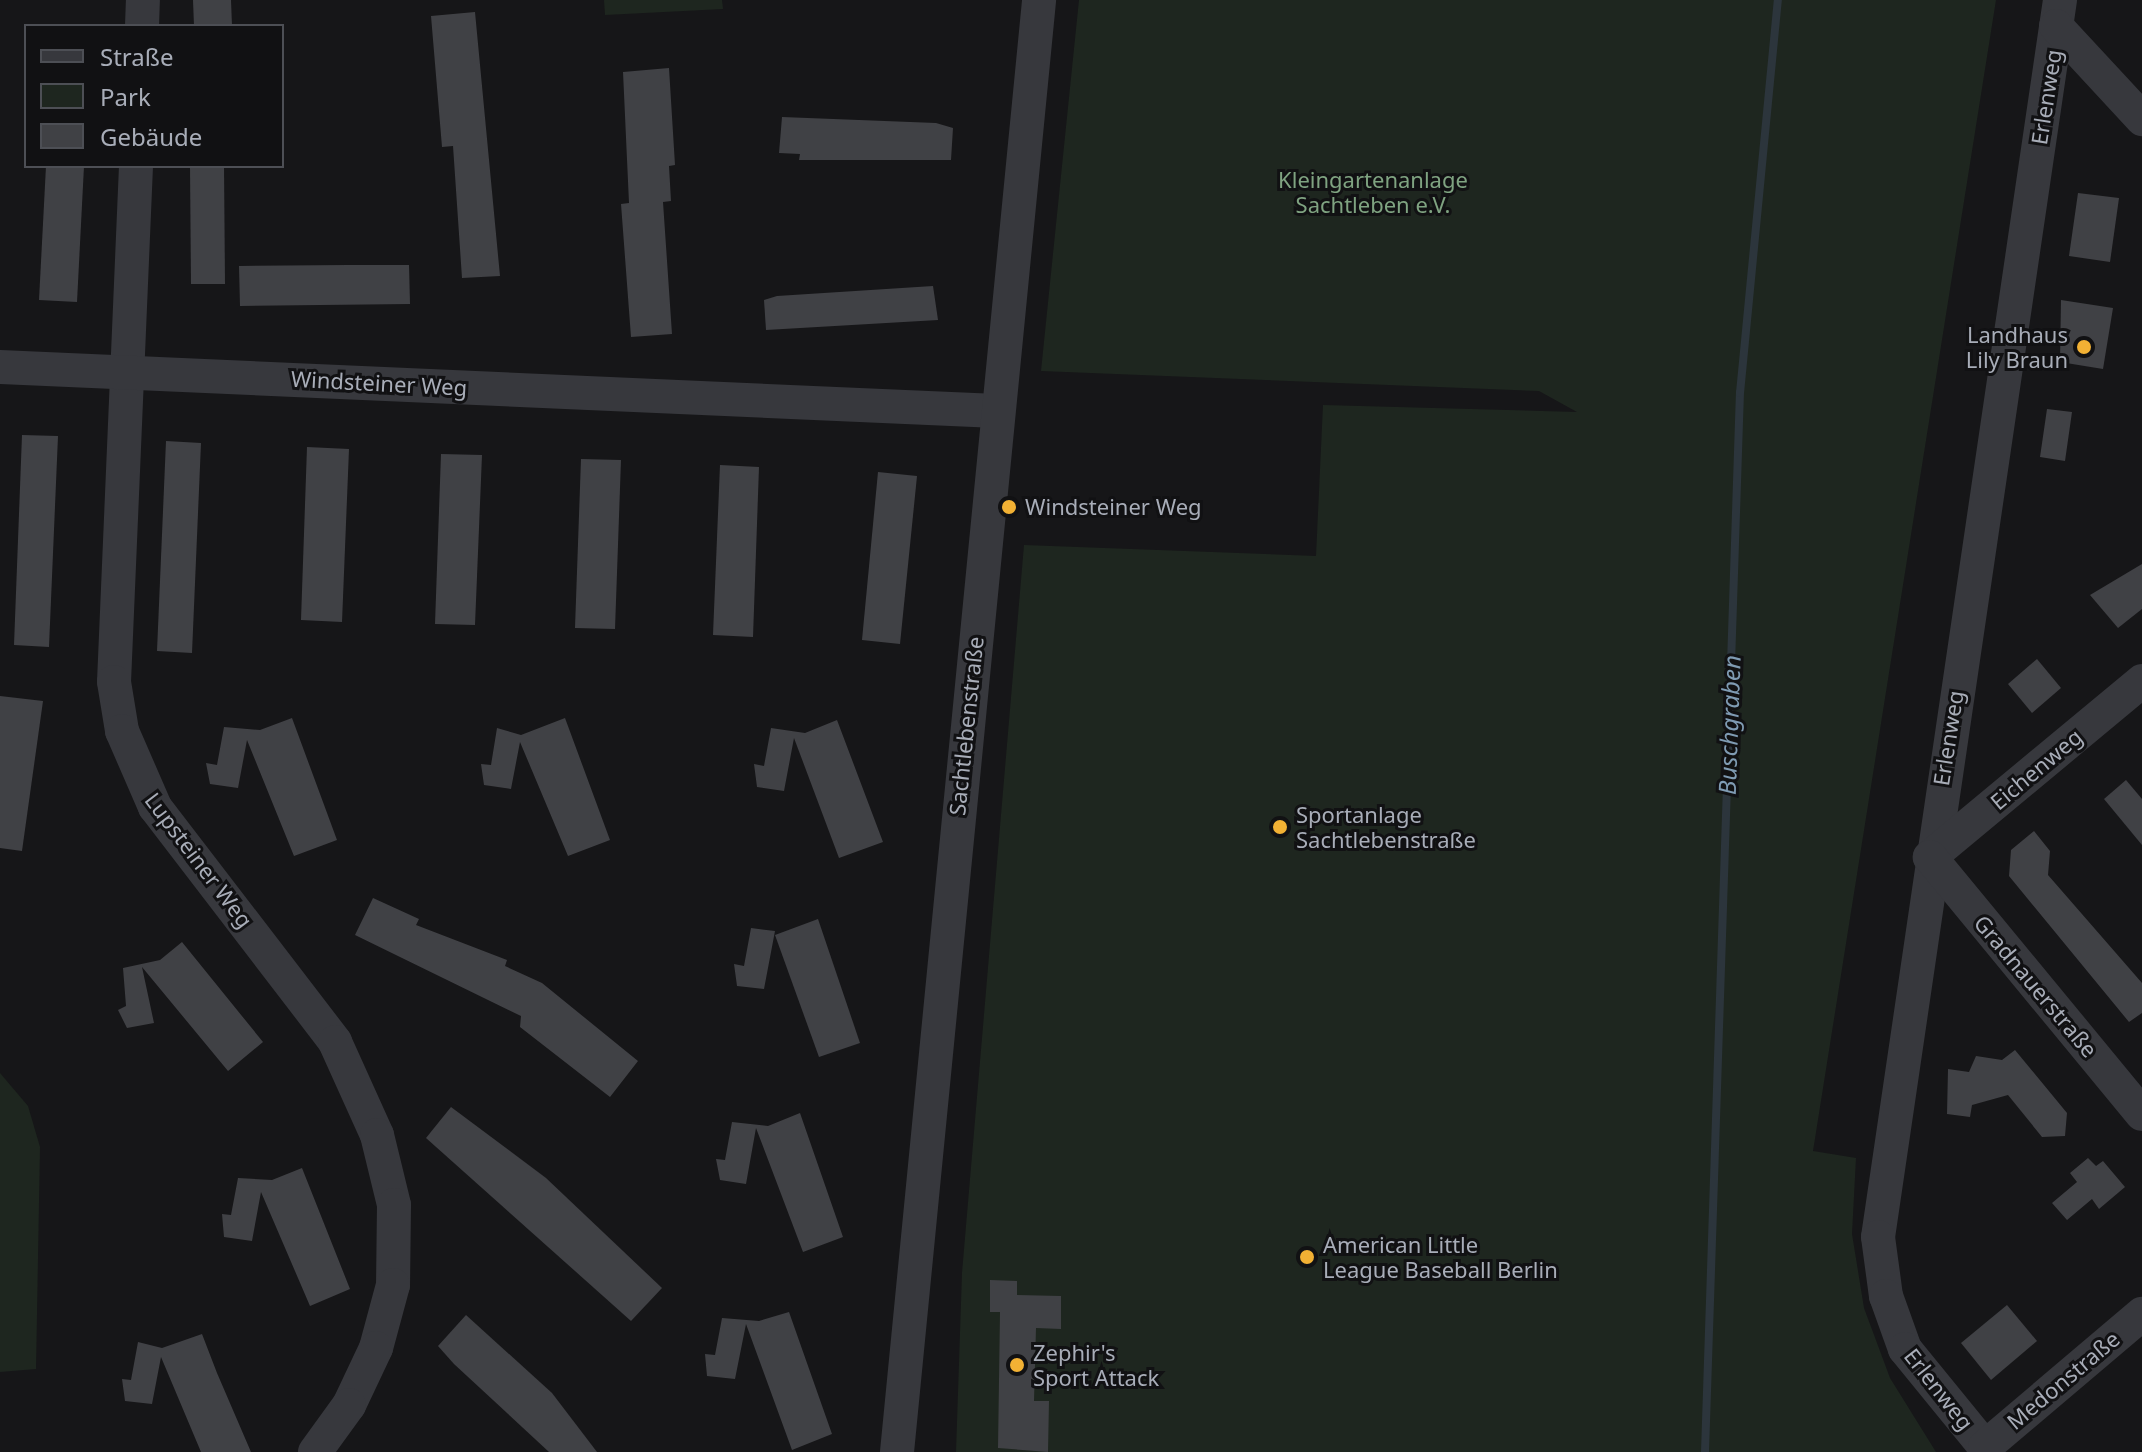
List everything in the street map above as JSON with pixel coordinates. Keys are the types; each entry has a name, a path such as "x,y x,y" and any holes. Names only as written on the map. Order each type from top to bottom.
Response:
{"street":[{"path":"142,24 143,0"},
{"name":"Sachtlebenstraße","path":"897,1452 1039,0"},
{"path":"2058,13 2142,119"},
{"name":"Erlenweg","path":"1985,1447 1905,1349 1886,1296 1878,1237 1930,857 2058,13"},
{"name":"Lupsteiner Weg","path":"136,168 114,682 126,743 155,807 335,1042 366,1105 391,1185 395,1258 385,1321 359,1387 315,1452"},
{"name":"Windsteiner Weg","path":"0,367 997,411"},
{"name":"Eichenweg","path":"1930,857 2142,681"},
{"name":"Gradnauerstraße","path":"1930,857 2142,1114"},
{"name":"Medonstraße","path":"1985,1447 2142,1314"}],"green space":[{"path":"604,0 722,0 723,9 605,15"},
{"name":"Kleingartenanlage Sachtleben e.V.","path":"1079,0 1996,0 1813,1151 1856,1158 1852,1234 1864,1308 1890,1378 1936,1452 956,1452 962,1273 1024,545 1316,556 1323,405 1577,412 1539,391 1041,371"},
{"path":"0,1073 28,1106 40,1147 36,1369 0,1372"}],"building":[{"path":"193,0 231,0 232,24 194,24"},
{"path":"475,12 500,276 462,278 453,146 442,147 431,16"},
{"path":"669,68 675,165 669,166 671,201 663,202 672,334 631,337 621,204 629,203 623,72"},
{"path":"782,117 936,123 953,128 951,160 799,160 800,154 779,153"},
{"path":"46,168 84,168 77,302 39,300"},
{"path":"190,168 224,168 225,284 191,284"},
{"path":"2078,193 2119,198 2110,262 2069,256"},
{"path":"409,265 410,304 240,306 239,266"},
{"path":"933,286 938,320 766,330 764,300 777,296"},
{"name":"Landhaus Lily Braun","path":"2061,300 2113,308 2103,369 2060,362"},
{"path":"2047,409 2072,412 2065,461 2040,457"},
{"path":"22,435 58,436 49,647 14,645"},
{"path":"166,441 201,443 192,653 157,651"},
{"path":"307,447 349,449 342,622 301,620"},
{"path":"441,454 482,455 475,625 435,624"},
{"path":"581,459 621,460 615,629 575,628"},
{"path":"720,465 759,467 753,637 713,635"},
{"path":"878,472 917,476 900,644 862,640"},
{"path":"2142,564 2142,609 2118,628 2090,595"},
{"path":"2037,659 2061,688 2032,713 2008,684"},
{"path":"0,696 43,701 22,851 0,848"},
{"path":"292,718 337,840 294,856 247,740 238,788 210,784 206,763 217,765 224,727 260,730"},
{"path":"565,718 610,840 568,856 520,742 511,789 484,785 481,764 491,765 497,728 521,735"},
{"path":"837,720 883,842 839,858 794,738 784,791 757,787 754,764 764,766 771,728 805,733"},
{"path":"2126,780 2142,799 2142,845 2104,799"},
{"path":"2034,831 2050,851 2048,875 2142,983 2142,1013 2129,1022 2009,876 2011,850"},
{"path":"373,898 419,919 416,925 507,960 505,966 542,983 638,1061 610,1097 520,1027 521,1016 355,935"},
{"path":"818,919 860,1043 819,1057 775,935"},
{"path":"751,928 775,931 764,989 737,986 734,964 744,966"},
{"path":"182,942 263,1042 228,1071 142,967 154,1023 127,1028 118,1010 126,1006 123,968 160,960"},
{"path":"2015,1050 2067,1113 2065,1136 2042,1137 2008,1095 1972,1105 1970,1117 1947,1114 1948,1069 1969,1072 1976,1056 2002,1060"},
{"path":"451,1107 546,1178 662,1288 631,1321 426,1138"},
{"path":"800,1113 843,1237 803,1252 756,1128 746,1184 720,1180 716,1159 725,1160 732,1122 768,1126"},
{"path":"2088,1158 2096,1166 2103,1161 2125,1187 2099,1209 2092,1199 2067,1220 2052,1203 2077,1182 2070,1173"},
{"path":"302,1168 350,1289 310,1306 261,1192 252,1241 224,1237 222,1214 231,1215 238,1178 272,1180"},
{"name":"Zephir's Sport Attack","path":"990,1280 1017,1281 1017,1295 1061,1296 1061,1329 1036,1328 1034,1401 1049,1401 1048,1452 998,1448 1000,1312 990,1312"},
{"path":"2007,1305 2037,1341 1991,1380 1961,1343"},
{"path":"789,1312 832,1434 792,1450 746,1324 735,1379 707,1376 705,1354 715,1355 722,1318 759,1321"},
{"path":"466,1315 552,1393 597,1452 549,1452 454,1364 438,1346"},
{"path":"202,1334 251,1452 201,1452 161,1357 152,1404 125,1401 122,1379 131,1380 138,1342 162,1348"}],"waterway":[{"name":"Buschgraben","path":"1705,1452 1740,393 1778,0"}],"place":[{"name":"Landhaus Lily Braun","path":"2084,347"},
{"name":"Windsteiner Weg","path":"1009,507"},
{"name":"Sportanlage Sachtlebenstraße","path":"1280,827"},
{"name":"American Little League Baseball Berlin","path":"1307,1257"},
{"name":"Zephir's Sport Attack","path":"1017,1365"}]}
